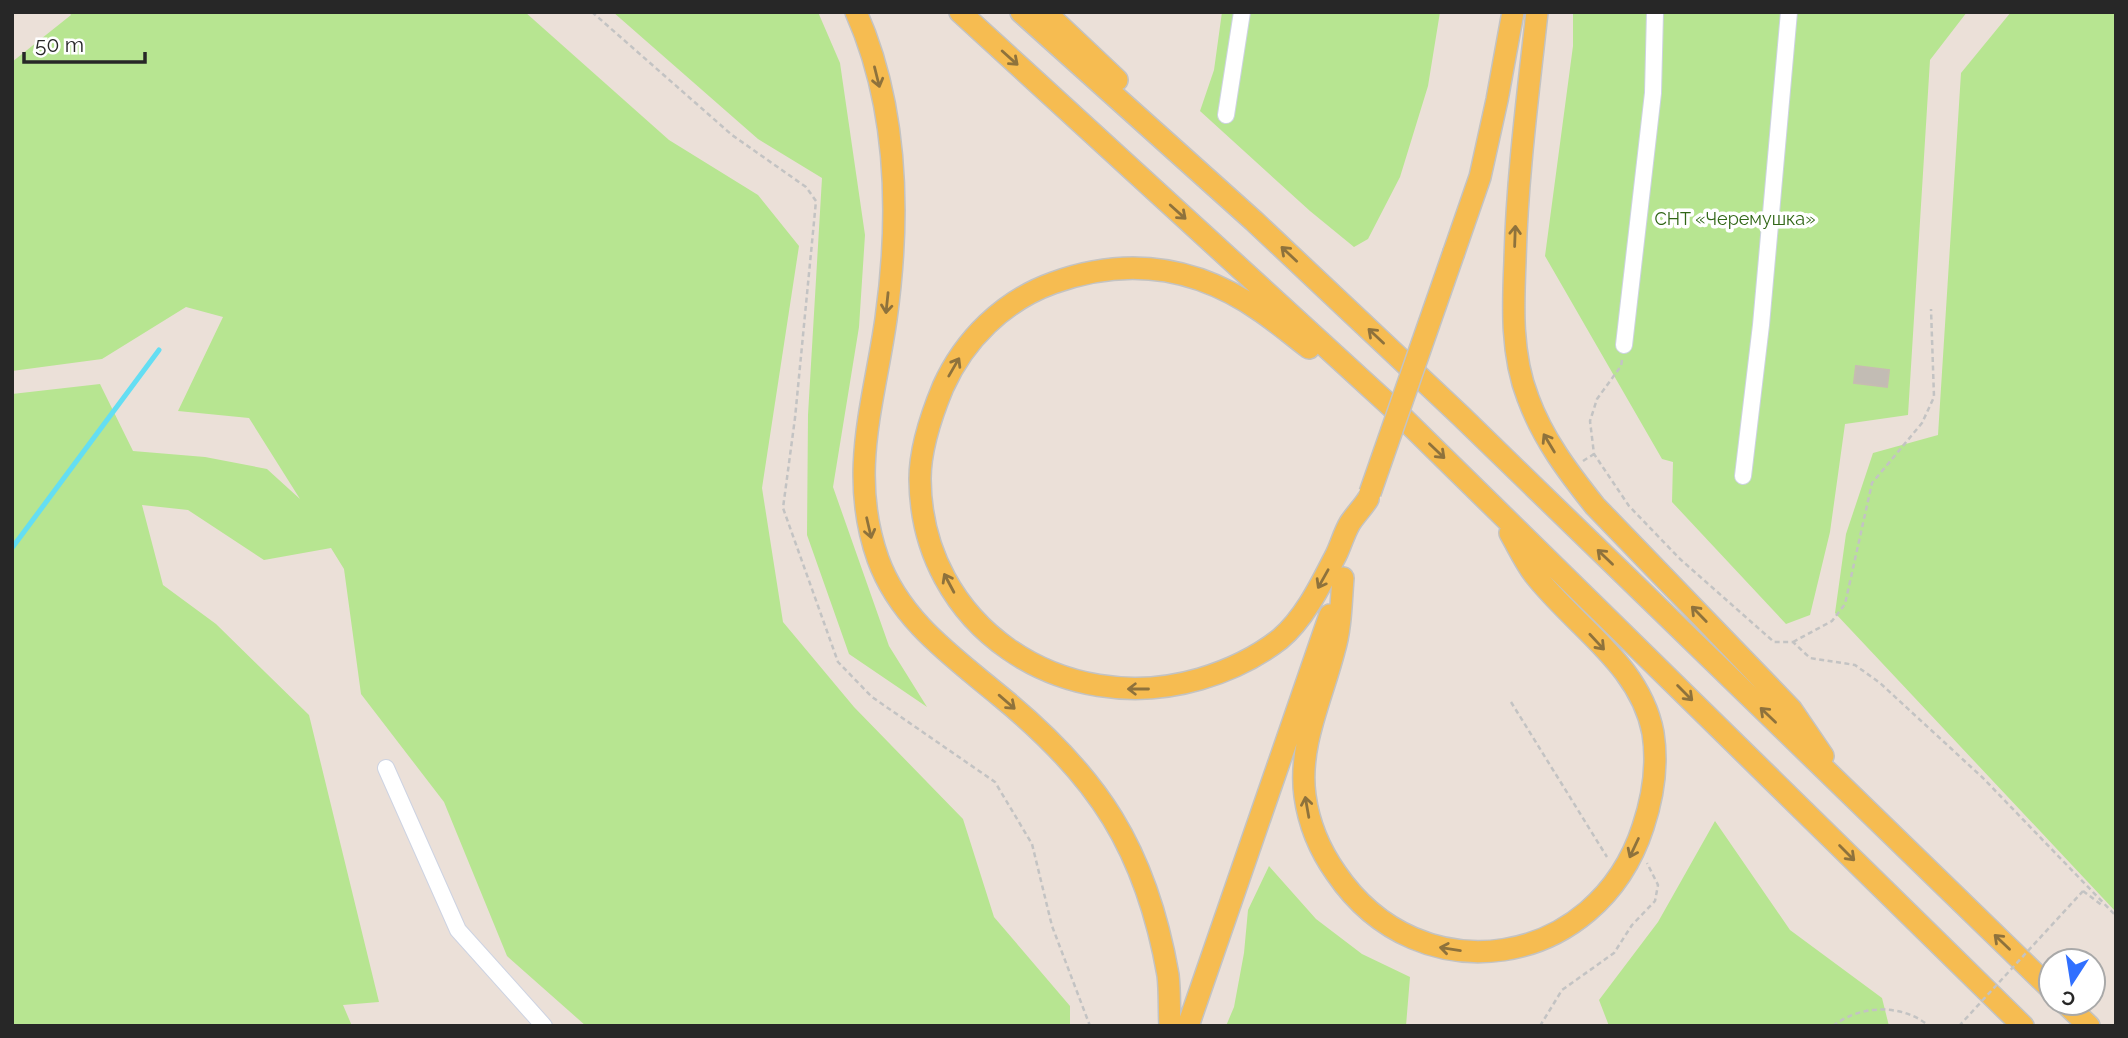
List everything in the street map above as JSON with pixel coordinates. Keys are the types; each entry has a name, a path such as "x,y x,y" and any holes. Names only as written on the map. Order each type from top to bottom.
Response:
{"main road":[{"path":"856,12 876,71 886,116 892,178 888,293 864,451 863,494 873,542 884,574 904,610 947,652 1008,702 1066,756 1091,784 1112,815 1130,848 1148,891 1168,977 1170,1026"},
{"path":"960,12 1396,411 2022,1026"},
{"path":"1021,12 1254,221 1461,416 2037,975"},
{"path":"1045,12 1123,85 1163,140"},
{"path":"1188,1026 1480,177 1513,12"},
{"path":"1537,12 1517,194 1513,304 1516,346 1527,396 1545,438 1595,506 1791,709 1852,797"},
{"path":"1369,496 1350,524 1306,609 1280,639 1247,660 1181,685 1150,689 1113,689 1074,681 1024,659 991,637 968,612 950,586 933,549 925,518 920,479 925,441 934,408 947,378 965,349 985,326 1011,304 1041,288 1075,275 1113,268 1135,267 1182,274 1231,294 1261,311 1352,382 1396,411"},
{"path":"1343,578 1334,651 1310,731 1305,764 1304,792 1310,823 1319,846 1346,889 1375,916 1408,937 1433,946 1480,953 1503,951 1549,938 1595,906 1619,876 1638,843 1650,802 1655,758 1653,733 1645,705 1628,674 1534,574 1497,510"}],"lane":[{"path":"1226,115 1241,12"},
{"path":"1624,345 1653,93 1655,12"},
{"path":"1743,476 1761,325 1789,12"},
{"path":"386,768 458,930 544,1026"}],"path":[{"path":"1624,345 1622,366 1597,399 1590,421 1594,454 1629,506 1681,559 1774,642 1793,642 1832,621 1845,604 1872,483 1922,423 1934,397 1931,309"},
{"path":"1793,642 1810,658 1855,665 1880,684 1983,778 2116,916"},
{"path":"1511,702 1619,876"},
{"path":"1540,1026 1562,990 1614,953 1632,925 1655,901 1658,885 1638,843"},
{"path":"1959,1026 2083,891 2112,912"},
{"path":"1833,1026 1842,1019 1869,1010 1902,1010 1917,1016 1929,1026"}],"green space":[{"path":"69,12 525,12 669,140 758,195 799,246 762,488 783,622 854,707 963,819 994,917 1070,1006 1070,1026 586,1026 507,956 444,802 361,694 344,569 331,548 264,560 188,510 142,505 163,585 216,624 309,715 379,1002 343,1005 352,1026 12,1026 12,394 100,384 133,451 205,457 267,469 300,499 249,418 178,411 223,317 186,307 102,359 12,371 12,62 71,15"},
{"path":"613,12 818,12 840,63 865,235 859,327 833,487 889,646 927,707 849,654 807,535 808,415 822,178 758,139"},
{"path":"1222,12 1440,12 1428,86 1400,177 1368,239 1354,247 1310,211 1200,111 1214,70"},
{"name":"СНТ «Черемушка»","path":"1573,12 1967,12 1930,60 1908,415 1845,424 1830,532 1810,615 1786,624 1672,502 1673,462 1662,459 1545,256 1573,46"},
{"path":"2011,12 2116,12 2116,912 1835,613 1846,534 1873,453 1938,435 1961,73"},
{"path":"1715,821 1790,930 1882,998 1889,1026 1609,1026 1599,1000 1658,922"},
{"path":"1269,866 1316,919 1362,954 1410,977 1406,1026 1226,1026 1234,1007 1244,953 1248,910"}],"building":[{"path":"1856,366 1889,370 1887,387 1854,383"}],"waterway":[{"path":"12,548 159,350"}]}
